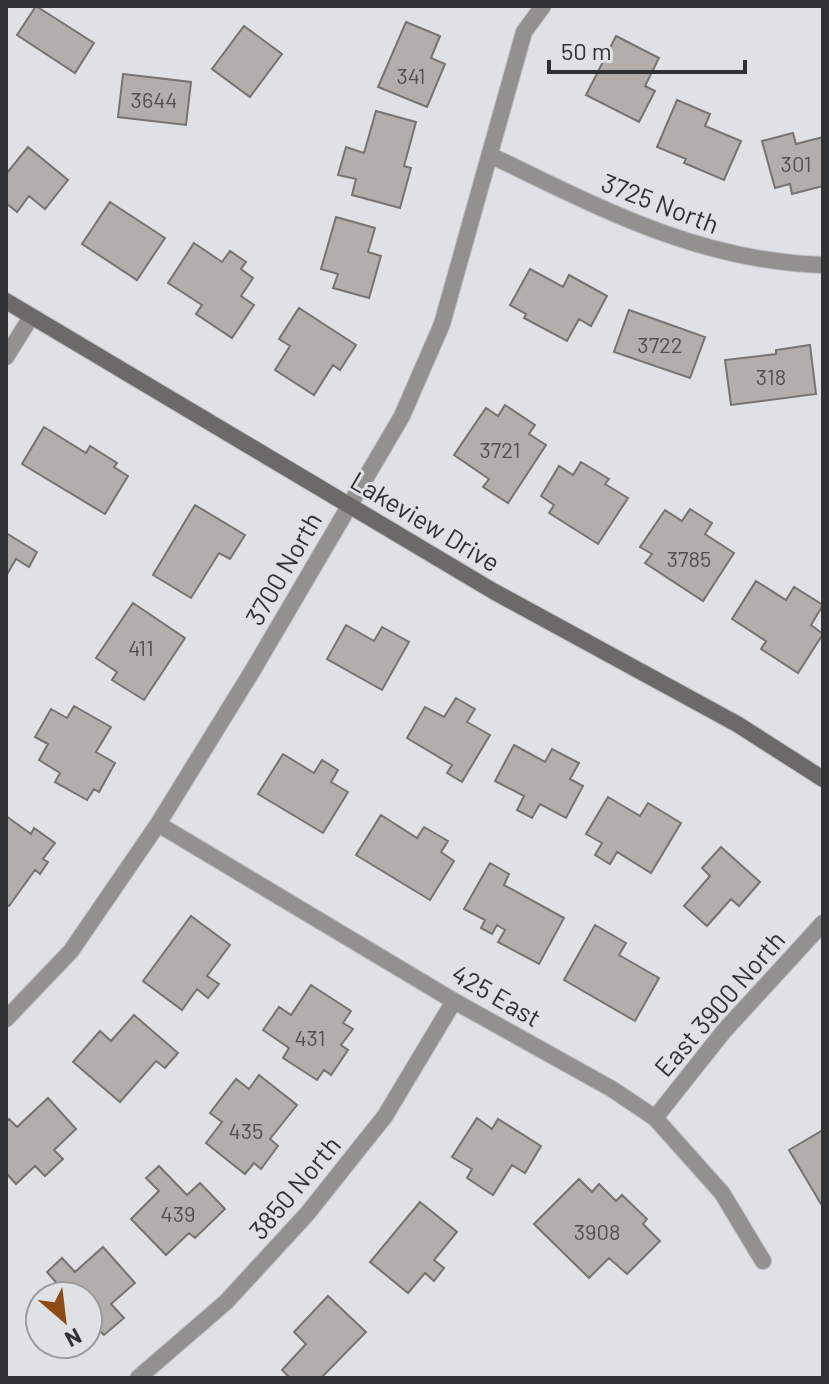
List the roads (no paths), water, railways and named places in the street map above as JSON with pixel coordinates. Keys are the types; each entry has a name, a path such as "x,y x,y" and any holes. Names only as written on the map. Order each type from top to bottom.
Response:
{"street":[{"name":"3700 North","path":"6,1019 71,951 158,824 253,670 402,416 442,324 524,32 543,6"},
{"name":"3725 North","path":"490,155 625,220 721,253 823,265"},
{"name":"Lakeview Drive","path":"6,301 493,591 737,724 823,779"},
{"path":"6,357 31,317"},
{"name":"425 East","path":"158,824 454,1001 612,1089 655,1118 722,1193 763,1261"},
{"name":"East 3900 North","path":"655,1118 724,1031 823,923"},
{"name":"3850 North","path":"138,1378 226,1302 307,1214 385,1116 454,1001"}]}
